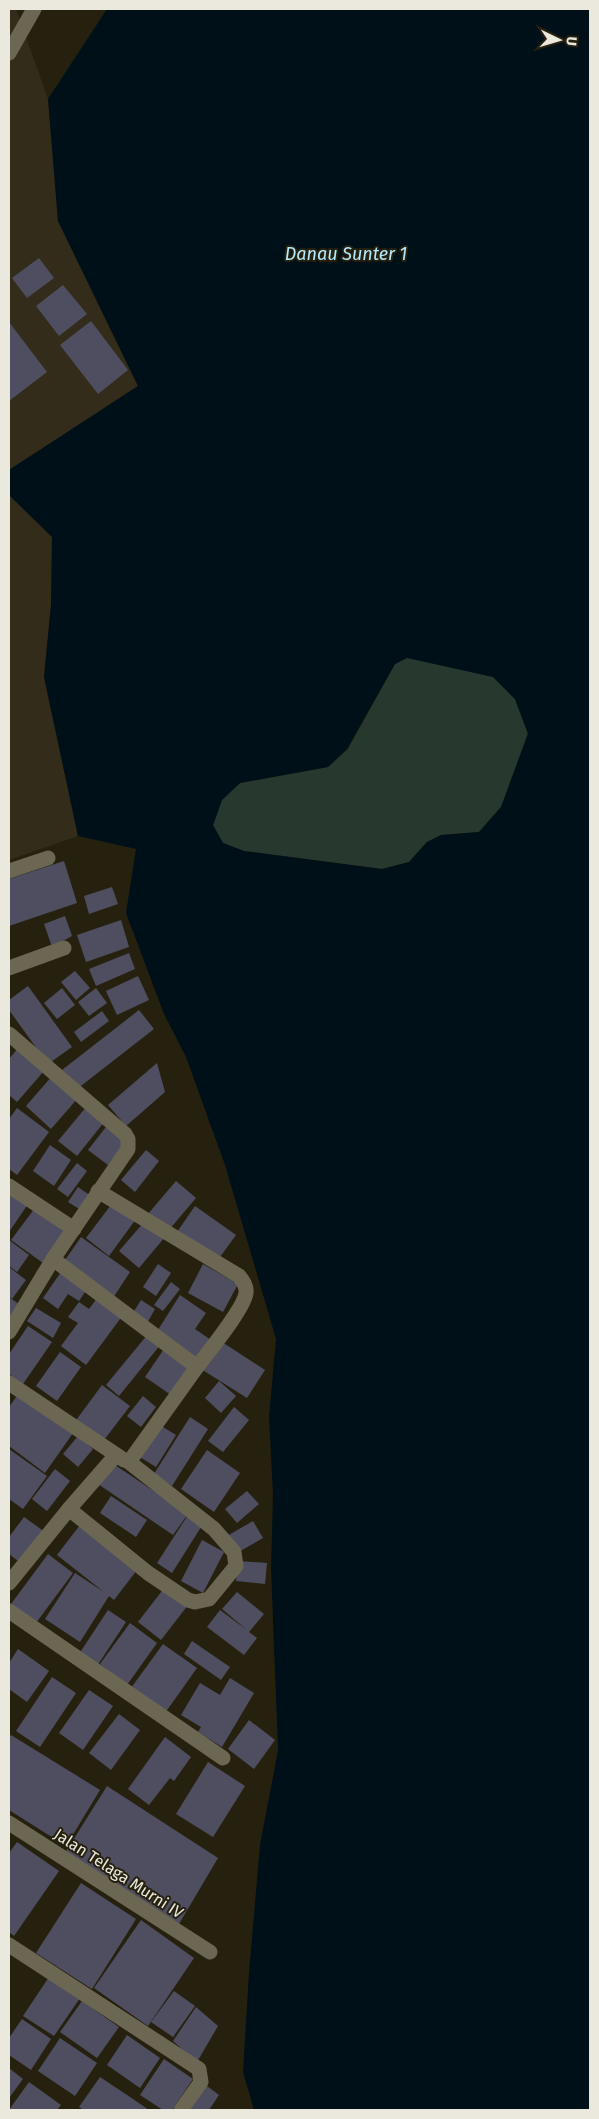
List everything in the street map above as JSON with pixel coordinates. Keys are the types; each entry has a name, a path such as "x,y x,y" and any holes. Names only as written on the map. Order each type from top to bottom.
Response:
{"street":[{"path":"9,53 34,9"},
{"path":"9,871 48,858"},
{"path":"9,968 64,948"},
{"path":"9,1034 126,1134 128,1139 128,1149 53,1259 9,1332"},
{"path":"9,1186 74,1229"},
{"path":"9,1583 69,1509 122,1459 197,1367 241,1305 246,1293 245,1283 239,1276 98,1191"},
{"path":"53,1259 197,1367"},
{"path":"9,1383 122,1459 214,1529 234,1552 236,1566 209,1599 195,1602 188,1600 148,1573 69,1509"},
{"path":"9,1611 223,1758"},
{"name":"Jalan Telaga Murni IV","path":"9,1823 210,1952"},
{"path":"9,1945 199,2068 202,2082 181,2110"}],"shaded area":[{"path":"16,9 48,99 58,221 138,386 9,470 9,10"},
{"path":"9,495 52,537 51,605 44,677 78,836 9,860"}],"green space":[{"path":"407,657 493,677 515,699 528,733 501,807 479,832 441,835 427,842 409,862 382,869 244,851 223,843 213,825 222,800 240,783 328,767 348,749 395,664"}],"water":[{"name":"Danau Sunter 1","path":"107,9 590,9 590,2110 254,2110 243,2072 260,1845 278,1750 271,1568 273,1494 269,1417 276,1339 225,1165 186,1057 164,1014 126,913 136,849 78,836 44,677 51,605 52,537 9,495 9,470 138,386 58,221 48,99","holes":["407,658 493,677 515,699 528,734 501,807 479,832 441,835 427,842 409,862 382,869 244,851 223,843 213,825 222,800 240,783 328,767 347,749 395,664"]}],"building":[{"path":"39,258 54,278 27,298 12,278"},
{"path":"63,285 87,314 59,336 36,306"},
{"path":"91,321 128,370 98,394 60,345"},
{"path":"9,322 47,372 9,401"},
{"path":"64,861 77,903 9,926 9,879"},
{"path":"112,887 118,904 89,914 84,896"},
{"path":"65,916 72,936 52,947 44,924"},
{"path":"121,920 129,947 86,962 77,935"},
{"path":"129,953 135,969 96,986 89,969"},
{"path":"75,971 90,988 76,1000 61,982"},
{"path":"138,976 149,1000 117,1015 106,991"},
{"path":"28,986 72,1047 48,1064 9,1010 9,1000"},
{"path":"62,988 75,1005 57,1019 44,1003"},
{"path":"96,988 107,1003 89,1016 78,1002"},
{"path":"139,1010 154,1029 77,1089 62,1070"},
{"path":"102,1011 109,1021 81,1042 74,1032"},
{"path":"18,1048 44,1071 17,1102 9,1095 9,1059"},
{"path":"157,1063 165,1092 126,1126 108,1105"},
{"path":"53,1075 78,1098 51,1129 26,1106"},
{"path":"87,1106 105,1121 77,1156 58,1141"},
{"path":"17,1108 49,1132 17,1175 9,1169 9,1119"},
{"path":"106,1127 125,1143 108,1165 88,1150"},
{"path":"50,1145 71,1160 54,1186 33,1171"},
{"path":"146,1150 159,1161 135,1192 121,1180"},
{"path":"77,1163 87,1171 68,1197 57,1189"},
{"path":"176,1181 196,1198 168,1231 148,1214"},
{"path":"78,1187 91,1196 81,1210 68,1202"},
{"path":"9,1191 28,1204 9,1232"},
{"path":"114,1201 136,1219 109,1256 86,1238"},
{"path":"195,1206 236,1235 217,1261 177,1232"},
{"path":"35,1208 66,1233 43,1263 11,1240"},
{"path":"145,1221 165,1237 139,1268 119,1251"},
{"path":"81,1237 130,1272 113,1298 63,1263"},
{"path":"9,1240 29,1255 17,1272 9,1266"},
{"path":"158,1264 171,1273 156,1296 143,1287"},
{"path":"203,1264 238,1284 223,1312 188,1293"},
{"path":"9,1267 26,1280 12,1299 9,1296"},
{"path":"61,1272 87,1289 79,1301 68,1294 58,1309 43,1298"},
{"path":"171,1282 180,1289 163,1311 154,1305"},
{"path":"180,1295 206,1313 195,1329 211,1340 197,1360 156,1333"},
{"path":"9,1297 23,1307 9,1328"},
{"path":"98,1297 123,1315 86,1365 61,1346 78,1323 68,1317 79,1302 89,1309"},
{"path":"141,1300 155,1309 146,1325 131,1316"},
{"path":"36,1308 61,1323 53,1338 27,1321"},
{"path":"28,1326 52,1342 23,1384 9,1374 9,1354"},
{"path":"148,1334 161,1344 119,1396 106,1385"},
{"path":"219,1340 265,1370 247,1398 201,1369"},
{"path":"164,1349 190,1368 171,1395 145,1377"},
{"path":"60,1352 81,1367 57,1401 36,1386"},
{"path":"219,1381 236,1396 221,1413 205,1398"},
{"path":"102,1385 130,1406 101,1444 74,1423"},
{"path":"19,1393 73,1433 45,1473 9,1446 9,1407"},
{"path":"143,1396 156,1407 141,1427 127,1416"},
{"path":"234,1407 249,1420 223,1452 208,1441"},
{"path":"190,1417 208,1429 172,1486 154,1474"},
{"path":"158,1424 176,1435 156,1467 138,1456"},
{"path":"78,1436 93,1449 78,1467 63,1454"},
{"path":"9,1449 47,1476 23,1509 9,1499"},
{"path":"207,1450 240,1473 214,1512 181,1489"},
{"path":"112,1463 188,1514 173,1535 98,1484"},
{"path":"55,1469 70,1481 47,1511 32,1499"},
{"path":"247,1491 259,1504 237,1523 225,1509"},
{"path":"111,1496 147,1520 136,1537 100,1513"},
{"path":"188,1515 203,1524 172,1573 157,1563"},
{"path":"24,1517 45,1532 22,1564 9,1554 9,1537"},
{"path":"253,1521 263,1538 237,1553 227,1536"},
{"path":"80,1525 137,1570 114,1600 109,1596 80,1642 45,1619 75,1573 104,1592 57,1555"},
{"path":"202,1540 224,1552 203,1593 181,1581"},
{"path":"48,1554 73,1573 36,1623 11,1604"},
{"path":"238,1561 267,1563 265,1584 236,1581"},
{"path":"165,1587 188,1605 161,1640 138,1622"},
{"path":"237,1592 264,1614 249,1632 257,1638 244,1655 207,1627 220,1610 247,1630 222,1609"},
{"path":"108,1610 126,1622 97,1666 79,1654"},
{"path":"130,1623 157,1643 127,1685 100,1664"},
{"path":"192,1641 230,1667 221,1680 184,1654"},
{"path":"163,1644 197,1668 165,1713 131,1688"},
{"path":"18,1649 49,1671 27,1702 9,1689 9,1663"},
{"path":"52,1677 76,1693 40,1747 16,1731"},
{"path":"230,1678 254,1693 222,1747 198,1732 201,1727 181,1715 200,1683 220,1695"},
{"path":"89,1690 113,1706 83,1750 59,1733"},
{"path":"119,1714 140,1730 111,1770 89,1753"},
{"path":"249,1720 275,1740 254,1769 228,1749"},
{"path":"11,1735 100,1790 66,1846 9,1810 9,1738"},
{"path":"165,1737 191,1757 174,1781 170,1778 149,1805 128,1789"},
{"path":"208,1762 245,1786 213,1837 176,1814"},
{"path":"107,1786 218,1858 179,1924 65,1853"},
{"path":"17,1842 59,1871 14,1936 9,1932 9,1853"},
{"path":"81,1883 136,1919 92,1989 36,1953"},
{"path":"141,1920 194,1958 148,2026 94,1988"},
{"path":"49,1977 80,1998 54,2036 23,2016"},
{"path":"174,1991 195,2006 173,2037 151,2022"},
{"path":"82,2001 119,2027 97,2058 60,2032"},
{"path":"196,2007 218,2026 197,2062 173,2041"},
{"path":"22,2019 51,2039 31,2070 9,2055 9,2038"},
{"path":"127,2035 160,2058 140,2088 107,2065"},
{"path":"60,2038 97,2063 75,2096 38,2071"},
{"path":"164,2059 193,2079 172,2110 163,2110 140,2095"},
{"path":"9,2068 23,2079 9,2098"},
{"path":"100,2077 149,2110 84,2110 79,2107"},
{"path":"29,2082 61,2105 57,2110 9,2110"},
{"path":"203,2083 219,2095 209,2110 185,2110"}]}
